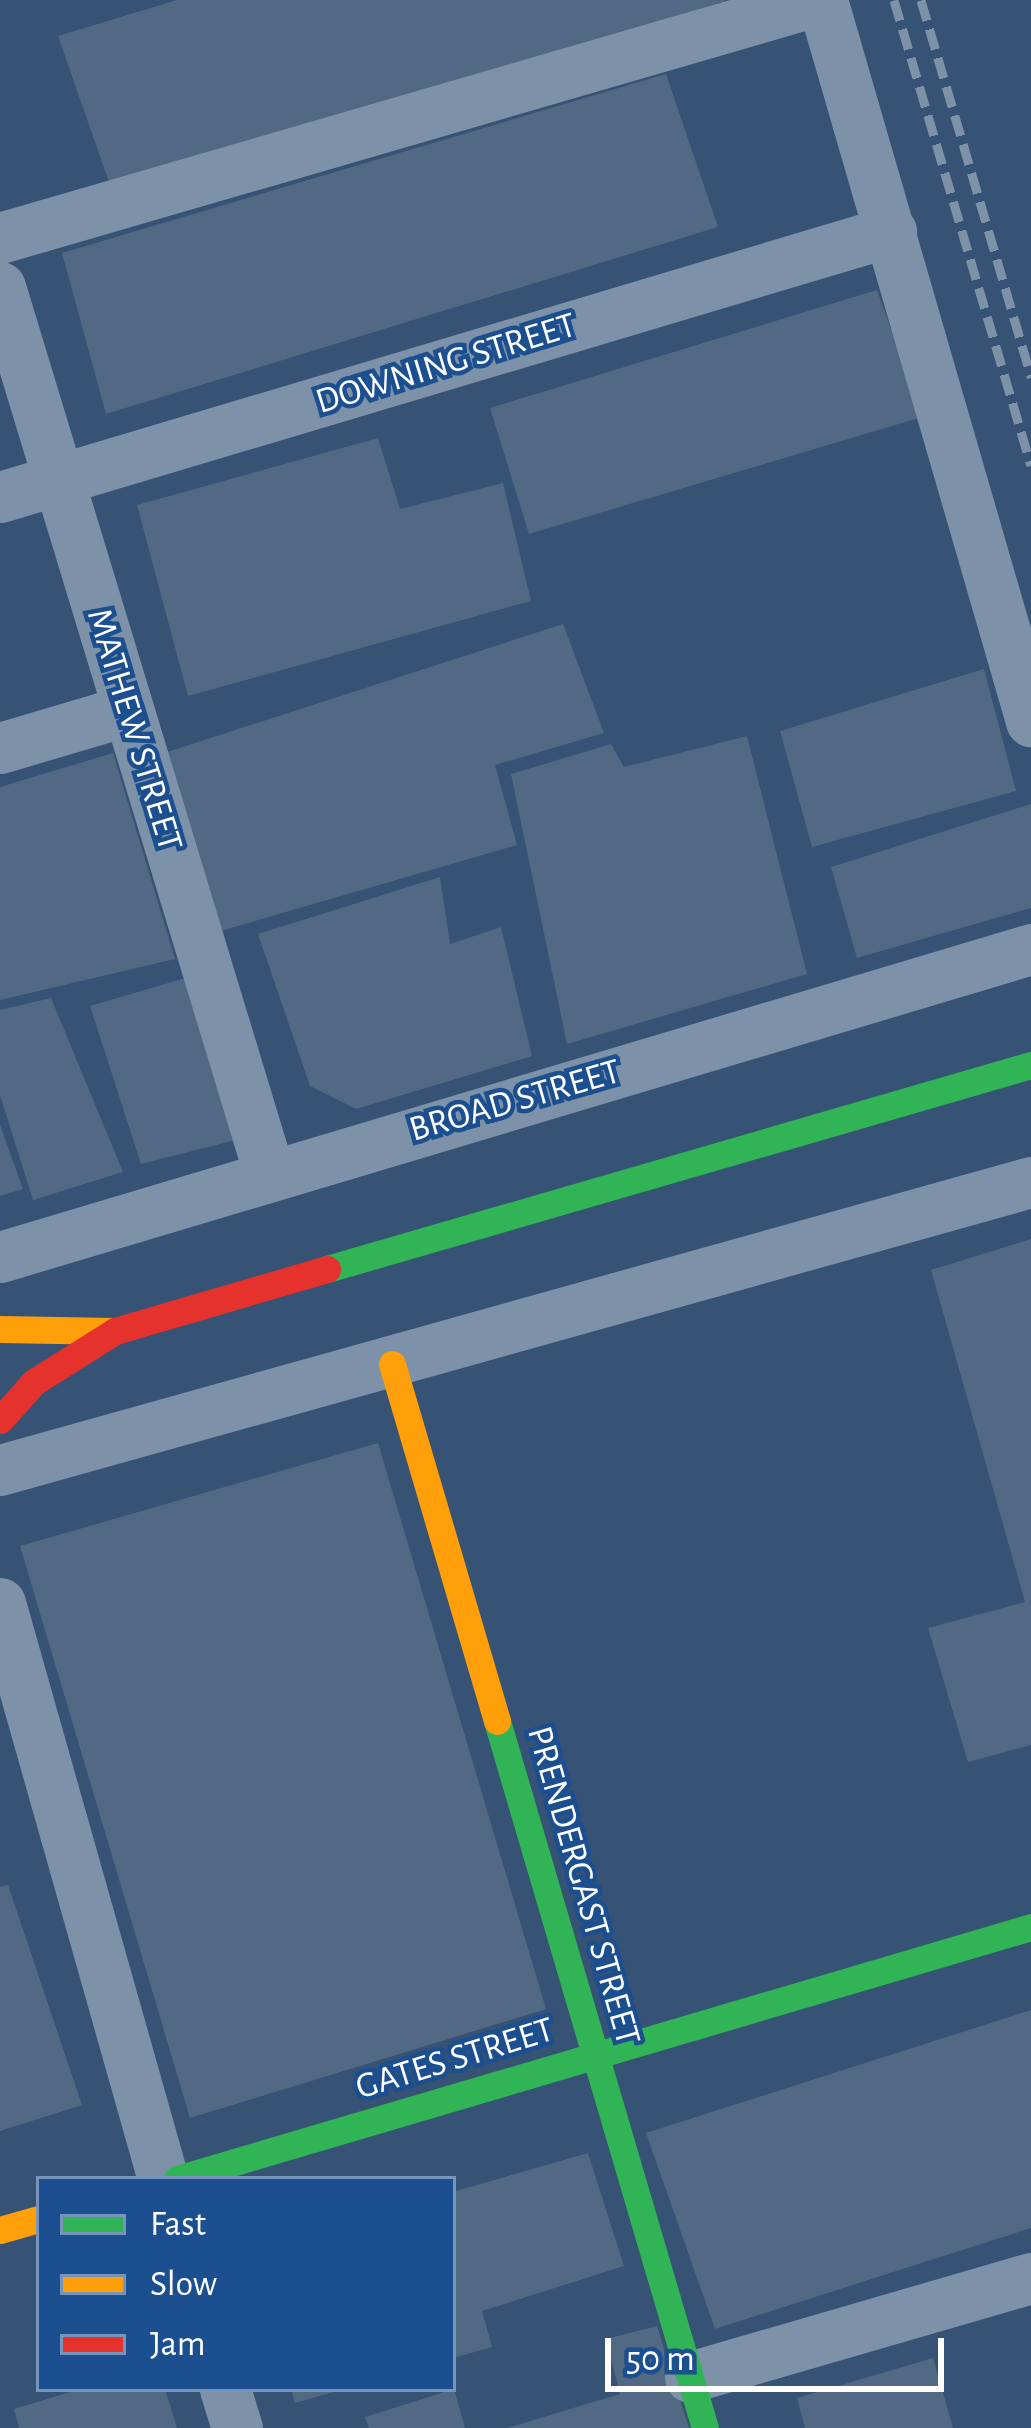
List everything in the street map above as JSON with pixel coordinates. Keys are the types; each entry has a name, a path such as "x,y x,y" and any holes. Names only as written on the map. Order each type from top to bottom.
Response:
{"street":[{"path":"0,238 820,0 892,231 1031,721"},
{"name":"DOWNING STREET","path":"0,497 892,231"},
{"name":"MATHEW STREET","path":"0,287 269,1173"},
{"path":"0,748 128,710"},
{"name":"BROAD STREET","path":"0,1257 1031,949"},
{"path":"0,1420 34,1382 115,1331 1031,1065"},
{"path":"0,1470 1031,1182"},
{"path":"0,1329 115,1331"},
{"name":"PRENDERGAST STREET","path":"392,1364 705,2428"},
{"path":"0,1603 163,2176"},
{"name":"GATES STREET","path":"187,2176 1031,1928"},
{"path":"0,2230 36,2220"},
{"path":"690,2377 1031,2278"},
{"path":"227,2392 237,2428"}],"building":[{"path":"177,0 725,1 111,188 58,36"},
{"path":"666,74 718,227 106,414 62,253"},
{"path":"877,290 922,417 529,534 490,408"},
{"path":"378,438 400,509 503,483 531,601 188,696 137,505"},
{"path":"563,624 604,733 495,765 517,845 217,932 161,754"},
{"path":"984,669 1016,791 812,847 780,731"},
{"path":"747,736 807,974 567,1044 511,774 611,744 624,767"},
{"path":"113,753 175,959 0,1000 0,787"},
{"path":"1031,804 1031,908 857,958 831,867"},
{"path":"440,877 450,944 501,927 532,1056 356,1109 310,1086 258,934"},
{"path":"189,977 240,1139 141,1164 90,1006"},
{"path":"51,998 123,1172 33,1200 0,1095 0,1010"},
{"path":"0,1125 23,1189 0,1196"},
{"path":"1031,1239 1031,1745 968,1762 928,1628 1025,1602 931,1270"},
{"path":"378,1443 546,2009 190,2118 20,1546"},
{"path":"8,1885 82,2105 0,2131 0,1887"},
{"path":"1031,2010 1031,2228 715,2329 646,2133"},
{"path":"588,2153 624,2266 482,2311 492,2347 456,2357 456,2191"},
{"path":"657,2326 689,2428 507,2428 620,2394 606,2339"},
{"path":"933,2358 953,2428 805,2428 797,2398"},
{"path":"70,2392 166,2392 177,2428 19,2428 14,2409"},
{"path":"292,2392 334,2392 295,2403"},
{"path":"455,2392 465,2428 369,2428 365,2417"}],"railway":[{"path":"894,0 1031,465"},
{"path":"921,0 1031,377"}],"traffic: fast":[{"path":"327,1269 1031,1065"},
{"path":"497,1721 705,2428"},
{"path":"187,2176 1031,1927"}],"traffic: slow":[{"path":"0,1329 115,1331"},
{"path":"392,1364 497,1721"},
{"path":"0,2230 36,2220"}],"traffic: jam":[{"path":"0,1420 34,1382 115,1331 327,1269"}]}
